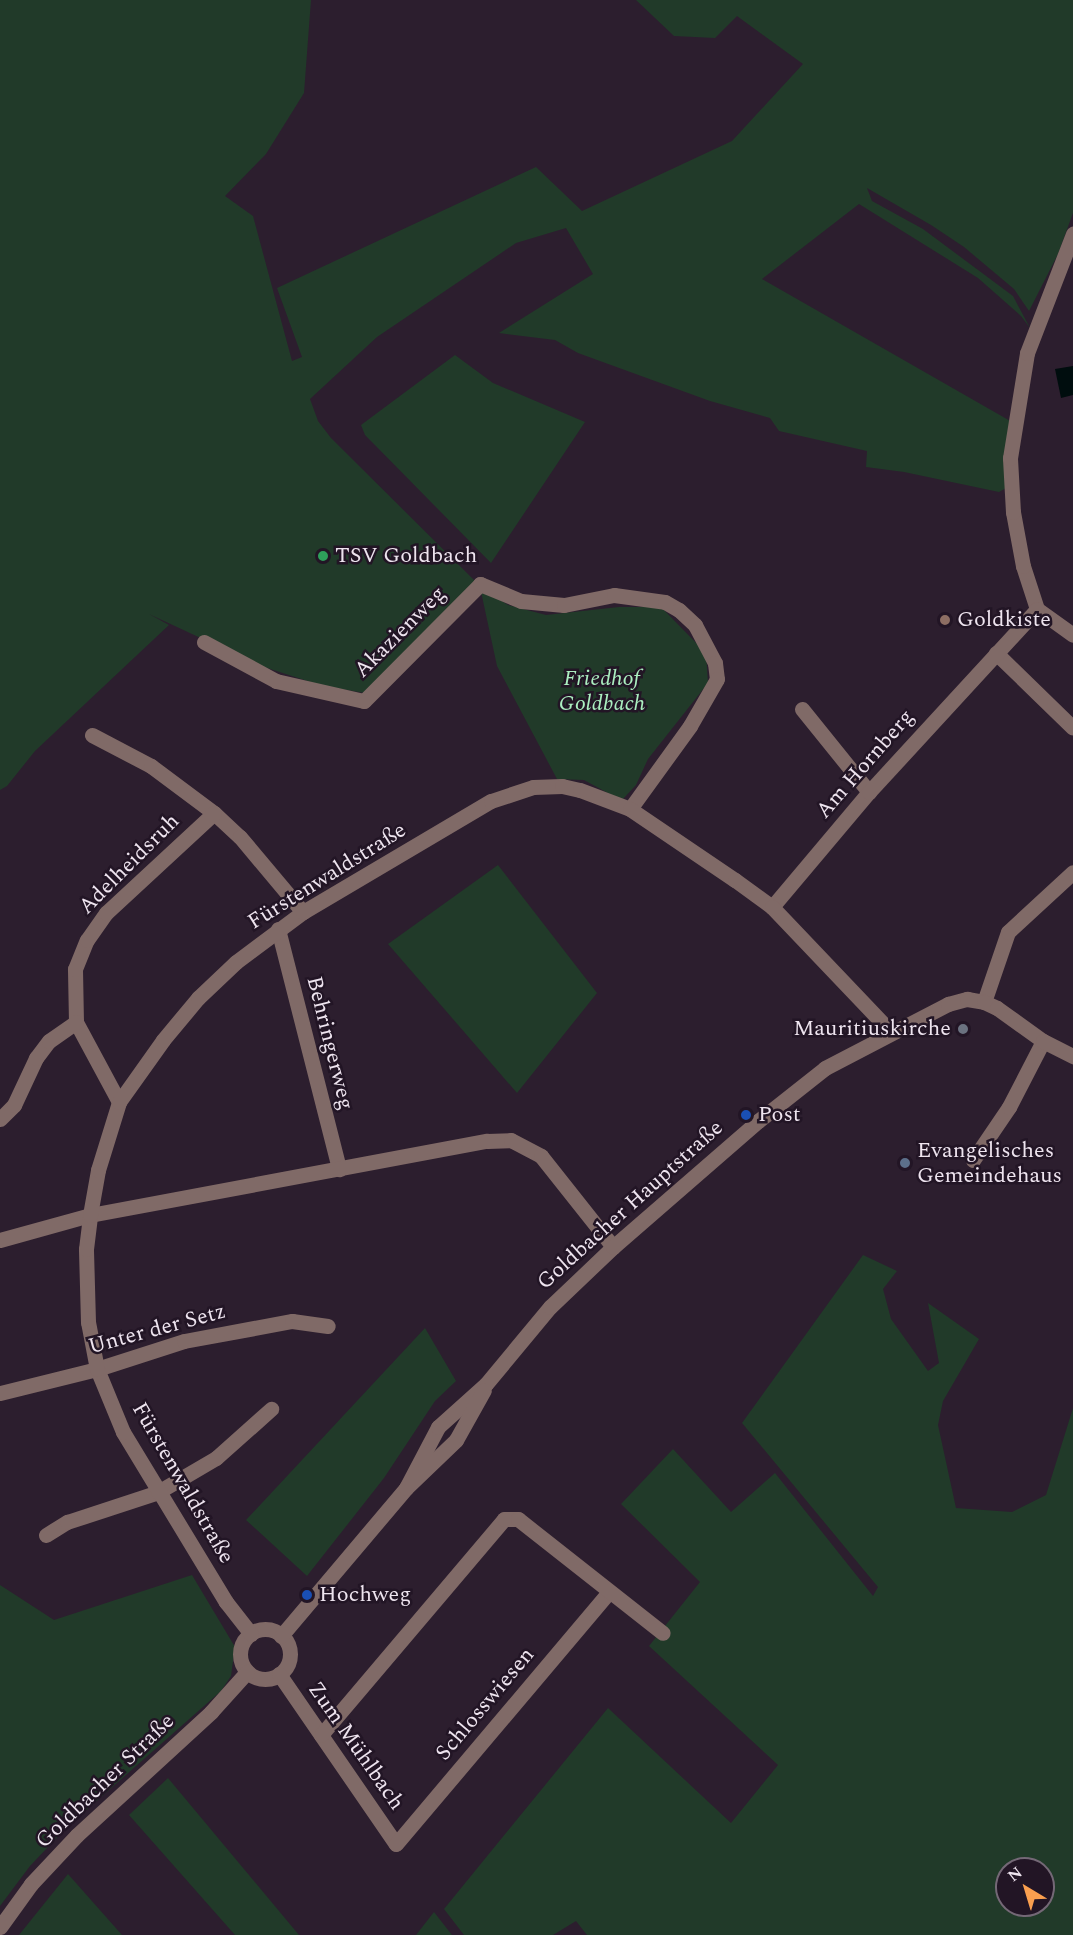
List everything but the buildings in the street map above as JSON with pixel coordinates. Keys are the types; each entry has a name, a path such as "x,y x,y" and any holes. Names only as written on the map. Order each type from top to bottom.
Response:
{"street":[{"path":"1073,234 1027,353 1010,458 1013,512 1023,566 1037,609 1073,635"},
{"name":"Akazienweg","path":"204,642 276,681 364,700 480,584 520,601 564,605 614,595 665,602 679,610 695,625 716,663 717,679 690,726 630,809"},
{"name":"Am Hornberg","path":"771,908 869,792 1037,609"},
{"path":"996,653 1073,728"},
{"path":"802,709 869,792"},
{"path":"92,735 151,766 213,813 240,837 303,912"},
{"name":"Fürstenwaldstraße","path":"251,1634 226,1602 123,1432 97,1369 88,1322 86,1249 90,1215 98,1170 119,1102 198,998 237,962 303,912 491,801 533,787 562,786 580,789 630,809 771,908 891,1032"},
{"name":"Adelheidsruh","path":"119,1102 76,1022 75,969 87,940 114,905 213,813"},
{"path":"1073,872 1008,932 984,1002 1043,1041 1073,1056"},
{"name":"Behringerweg","path":"278,929 339,1169"},
{"name":"Goldbacher Hauptstraße","path":"406,1488 438,1427 486,1384 550,1307 613,1247 794,1091 825,1068 948,1004 967,999 984,1002"},
{"path":"0,1119 14,1105 36,1058 49,1041 76,1022"},
{"path":"972,1160 1009,1107 1043,1041"},
{"path":"0,1240 90,1215 487,1141 511,1140 541,1156 613,1247"},
{"name":"Unter der Setz","path":"0,1393 97,1369 184,1341 292,1321 328,1326"},
{"name":"Goldbacher Hauptstraße","path":"281,1636 406,1488 456,1440 486,1384"},
{"path":"46,1535 67,1522 158,1492 216,1458 272,1409"},
{"path":"321,1736 504,1520 518,1518 663,1633"},
{"name":"Schlosswiesen","path":"396,1844 609,1592"},
{"path":"261,1630 272,1631 281,1636 286,1642 289,1655 288,1663 279,1674 265,1679 247,1672 240,1652 246,1638 261,1630"},
{"name":"Goldbacher Straße","path":"0,1928 32,1884 77,1835 211,1712 247,1672"},
{"name":"Zum Mühlbach","path":"279,1674 396,1844"}],"green space":[{"path":"0,0 311,0 304,93 266,154 225,196 253,216 292,361 302,357 277,288 536,167 582,211 732,141 803,64 737,16 715,38 674,36 636,0 1073,0 1073,213 1058,254 1029,311 1014,289 964,247 867,188 872,201 923,229 1013,296 1030,328 1021,316 978,278 859,204 762,279 1012,422 1008,487 999,492 904,472 866,467 867,451 779,431 770,418 710,401 578,353 555,340 499,333 593,274 566,228 516,243 377,337 310,399 318,421 331,438 476,582 365,693 323,686 261,666 149,614 169,625 35,751 7,786 0,790"},
{"path":"455,355 493,383 585,422 491,563 365,435 361,425"},
{"name":"Friedhof Goldbach","path":"480,587 508,605 546,615 619,607 661,607 706,653 708,683 648,759 636,785 623,799 584,780 557,779 497,666"},
{"path":"498,865 597,993 517,1093 388,944"},
{"path":"863,1255 897,1271 883,1289 891,1319 928,1371 939,1363 928,1303 979,1339 943,1401 938,1425 956,1508 1012,1512 1046,1495 1073,1408 1073,1935 587,1935 576,1921 553,1935 464,1935 444,1909 608,1708 731,1823 778,1765 649,1646 700,1582 621,1504 673,1449 731,1512 775,1473 873,1596 878,1587 742,1423"},
{"path":"425,1328 456,1381 435,1401 384,1478 307,1576 246,1520"},
{"path":"192,1575 235,1647 231,1676 221,1691 67,1827 30,1866 0,1906 0,1585 54,1620"},
{"path":"168,1778 299,1935 235,1935 129,1815"},
{"path":"68,1874 122,1935 19,1935"},
{"path":"434,1912 452,1935 416,1935"}],"shaded area":[{"path":"1073,366 1073,395 1061,398 1055,369"}],"place":[{"name":"TSV Goldbach","path":"323,556"},
{"name":"Goldkiste","path":"945,620"},
{"name":"Mauritiuskirche","path":"963,1029"},
{"name":"Post","path":"746,1115"},
{"name":"Evangelisches Gemeindehaus","path":"905,1163"},
{"name":"Hochweg","path":"307,1595"}]}
